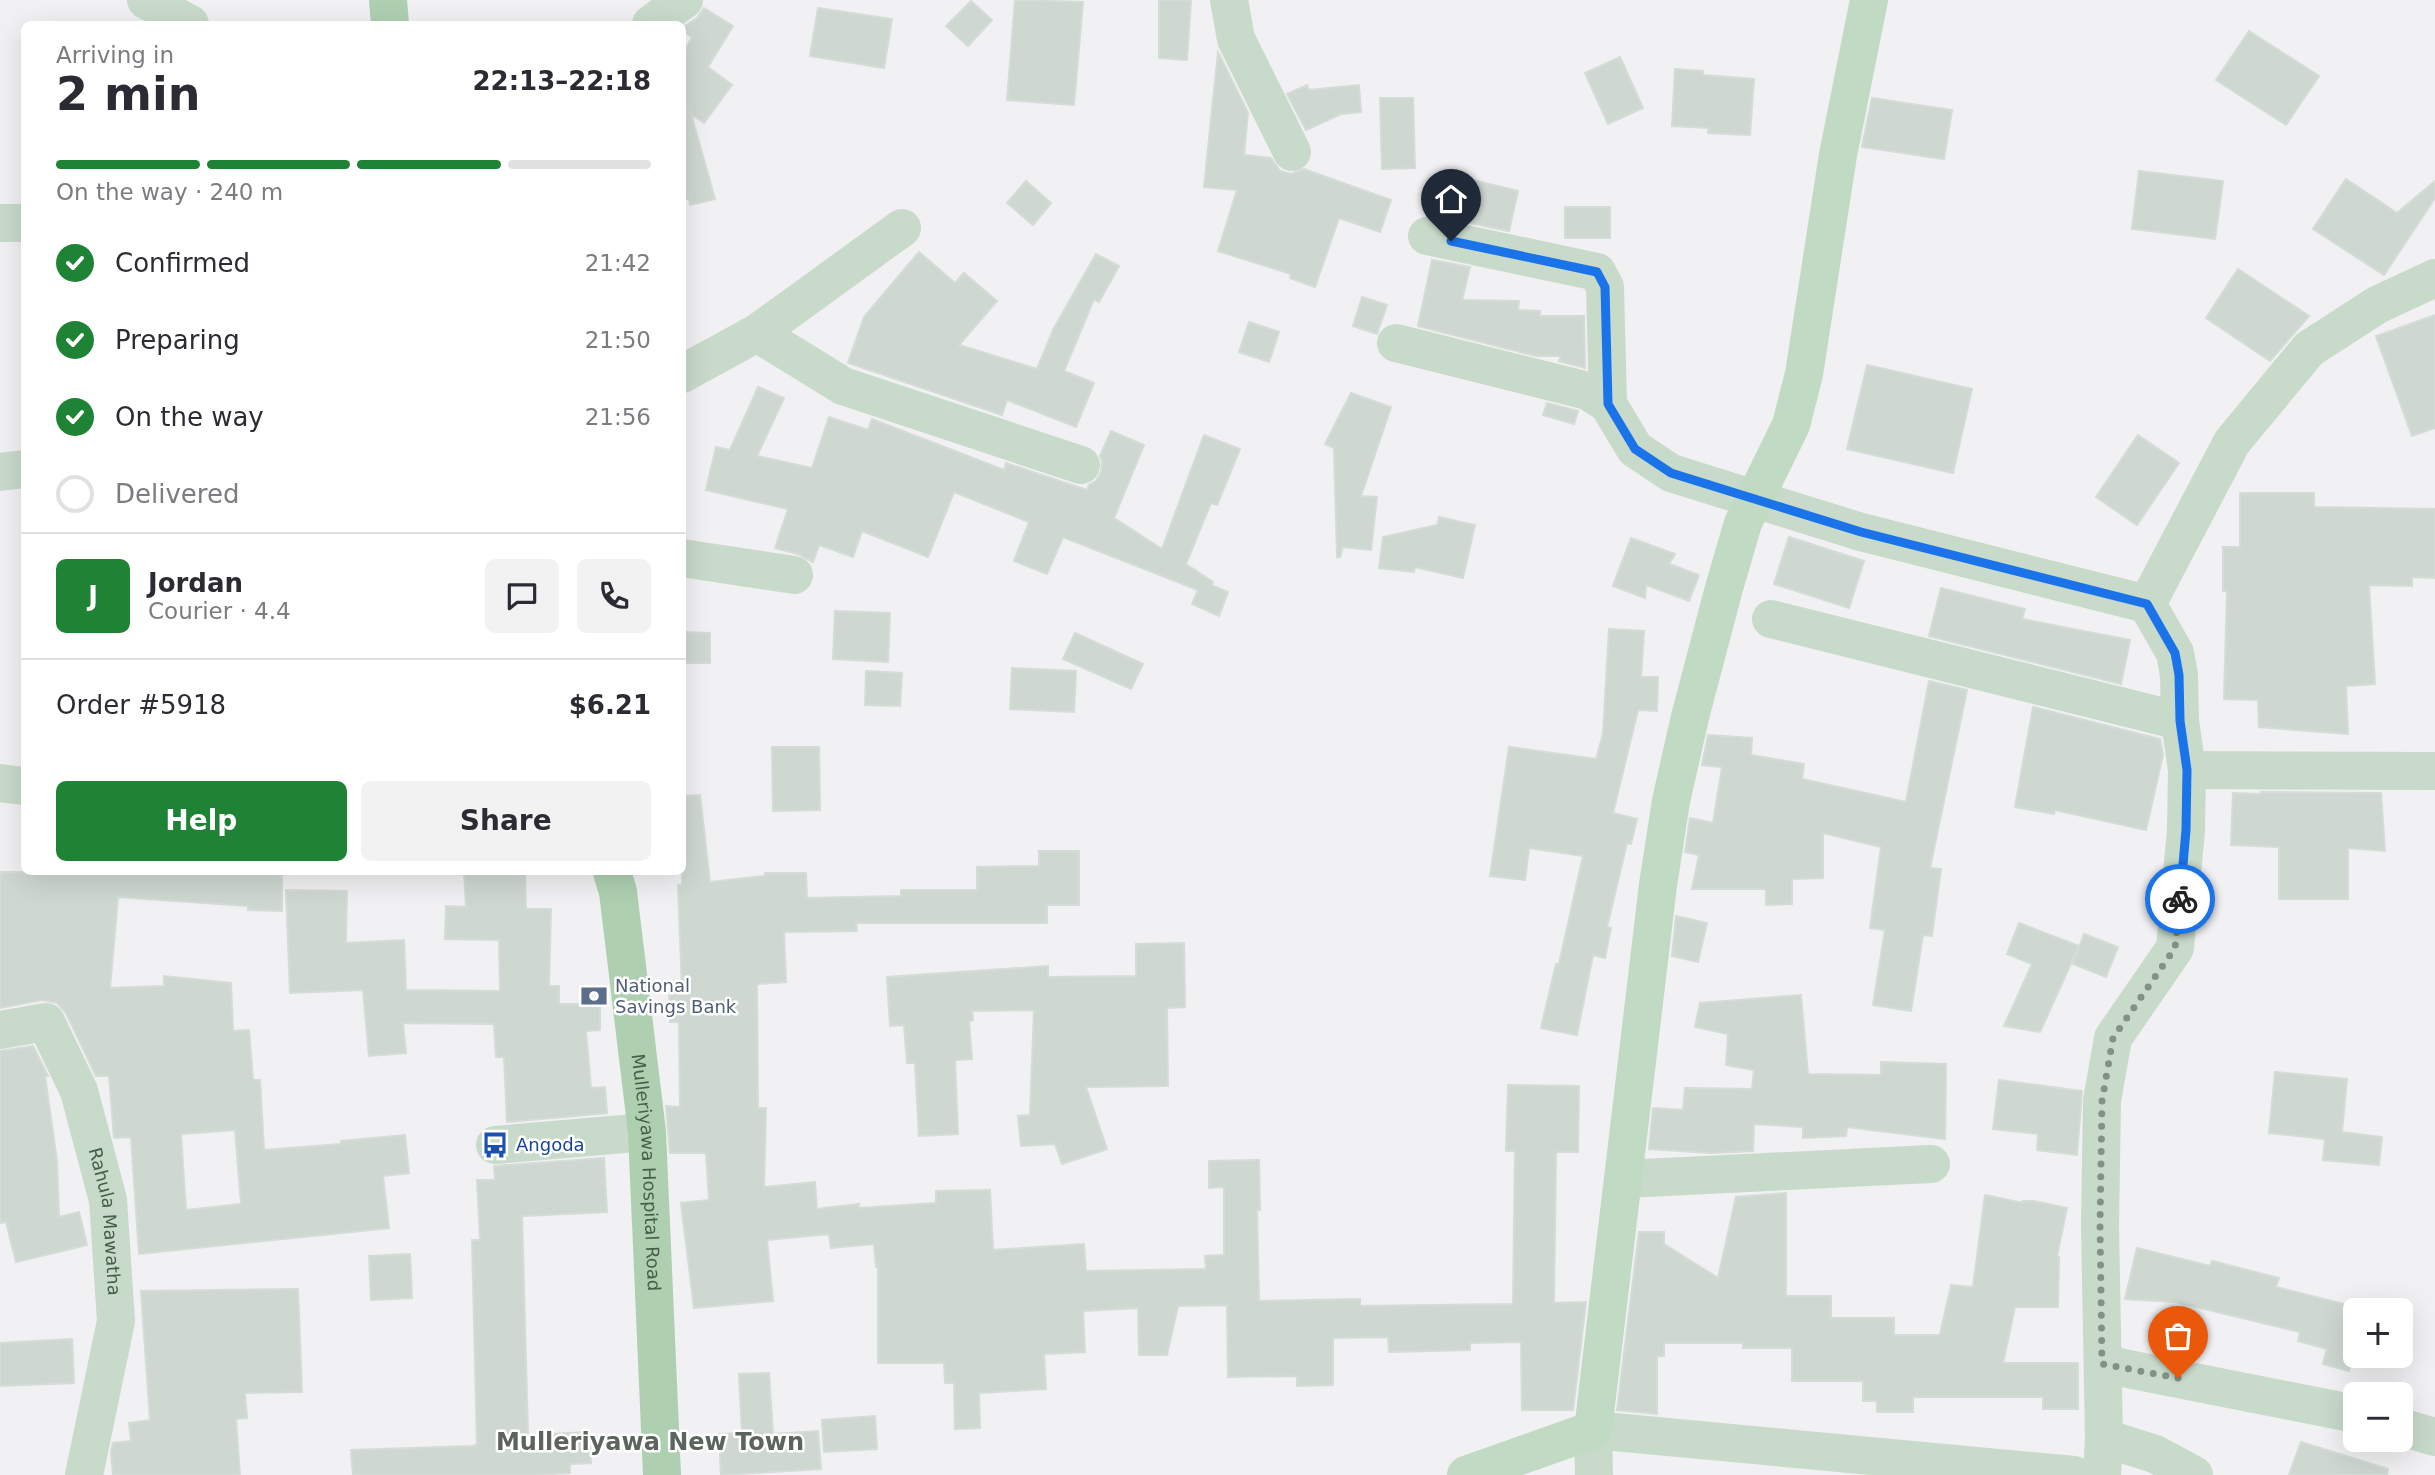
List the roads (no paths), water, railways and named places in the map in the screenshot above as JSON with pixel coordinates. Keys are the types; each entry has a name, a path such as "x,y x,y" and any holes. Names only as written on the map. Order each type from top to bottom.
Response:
{"main road":[{"path":"388,0 390,21"},
{"name":"Mulleriyawa Hospital Road","path":"613,875 618,892 647,1132 662,1475"}],"street":[{"path":"146,0 184,21"},
{"path":"655,21 684,0"},
{"path":"1229,0 1236,39 1292,152"},
{"path":"1594,1475 1593,1430 1658,885 1671,801 1690,717 1743,523 1791,425 1804,374 1838,155 1868,0"},
{"path":"0,223 21,223"},
{"path":"686,372 757,333 902,228"},
{"path":"1427,236 1597,272 1605,287 1608,404"},
{"path":"2147,604 2232,442 2309,349 2377,305 2435,278"},
{"path":"757,333 844,386 1081,465"},
{"path":"1396,343 1588,390 1608,404 1635,449 1671,473 1861,532 2147,604 2175,653 2179,675 2180,721 2187,770 2186,830 2175,948 2113,1038 2102,1101 2102,1475"},
{"path":"0,472 21,469"},
{"path":"686,559 794,575"},
{"path":"1771,619 2180,721"},
{"path":"2187,770 2435,771"},
{"path":"0,783 21,786"},
{"name":"Rahula Mawatha","path":"0,1030 46,1022 79,1091 108,1200 116,1321 84,1475"},
{"path":"495,1145 647,1132"},
{"path":"1623,1179 1931,1164"},
{"path":"2102,1364 2343,1411"},
{"path":"1466,1475 1593,1430 2074,1475"},
{"path":"2413,1431 2435,1437"},
{"path":"2104,1438 2155,1454 2194,1475"}],"place":[{"name":"National Savings Bank","path":"594,996"},
{"name":"Angoda","path":"495,1145"}],"district":[{"name":"Mulleriyawa New Town","path":"650,1442"}]}
